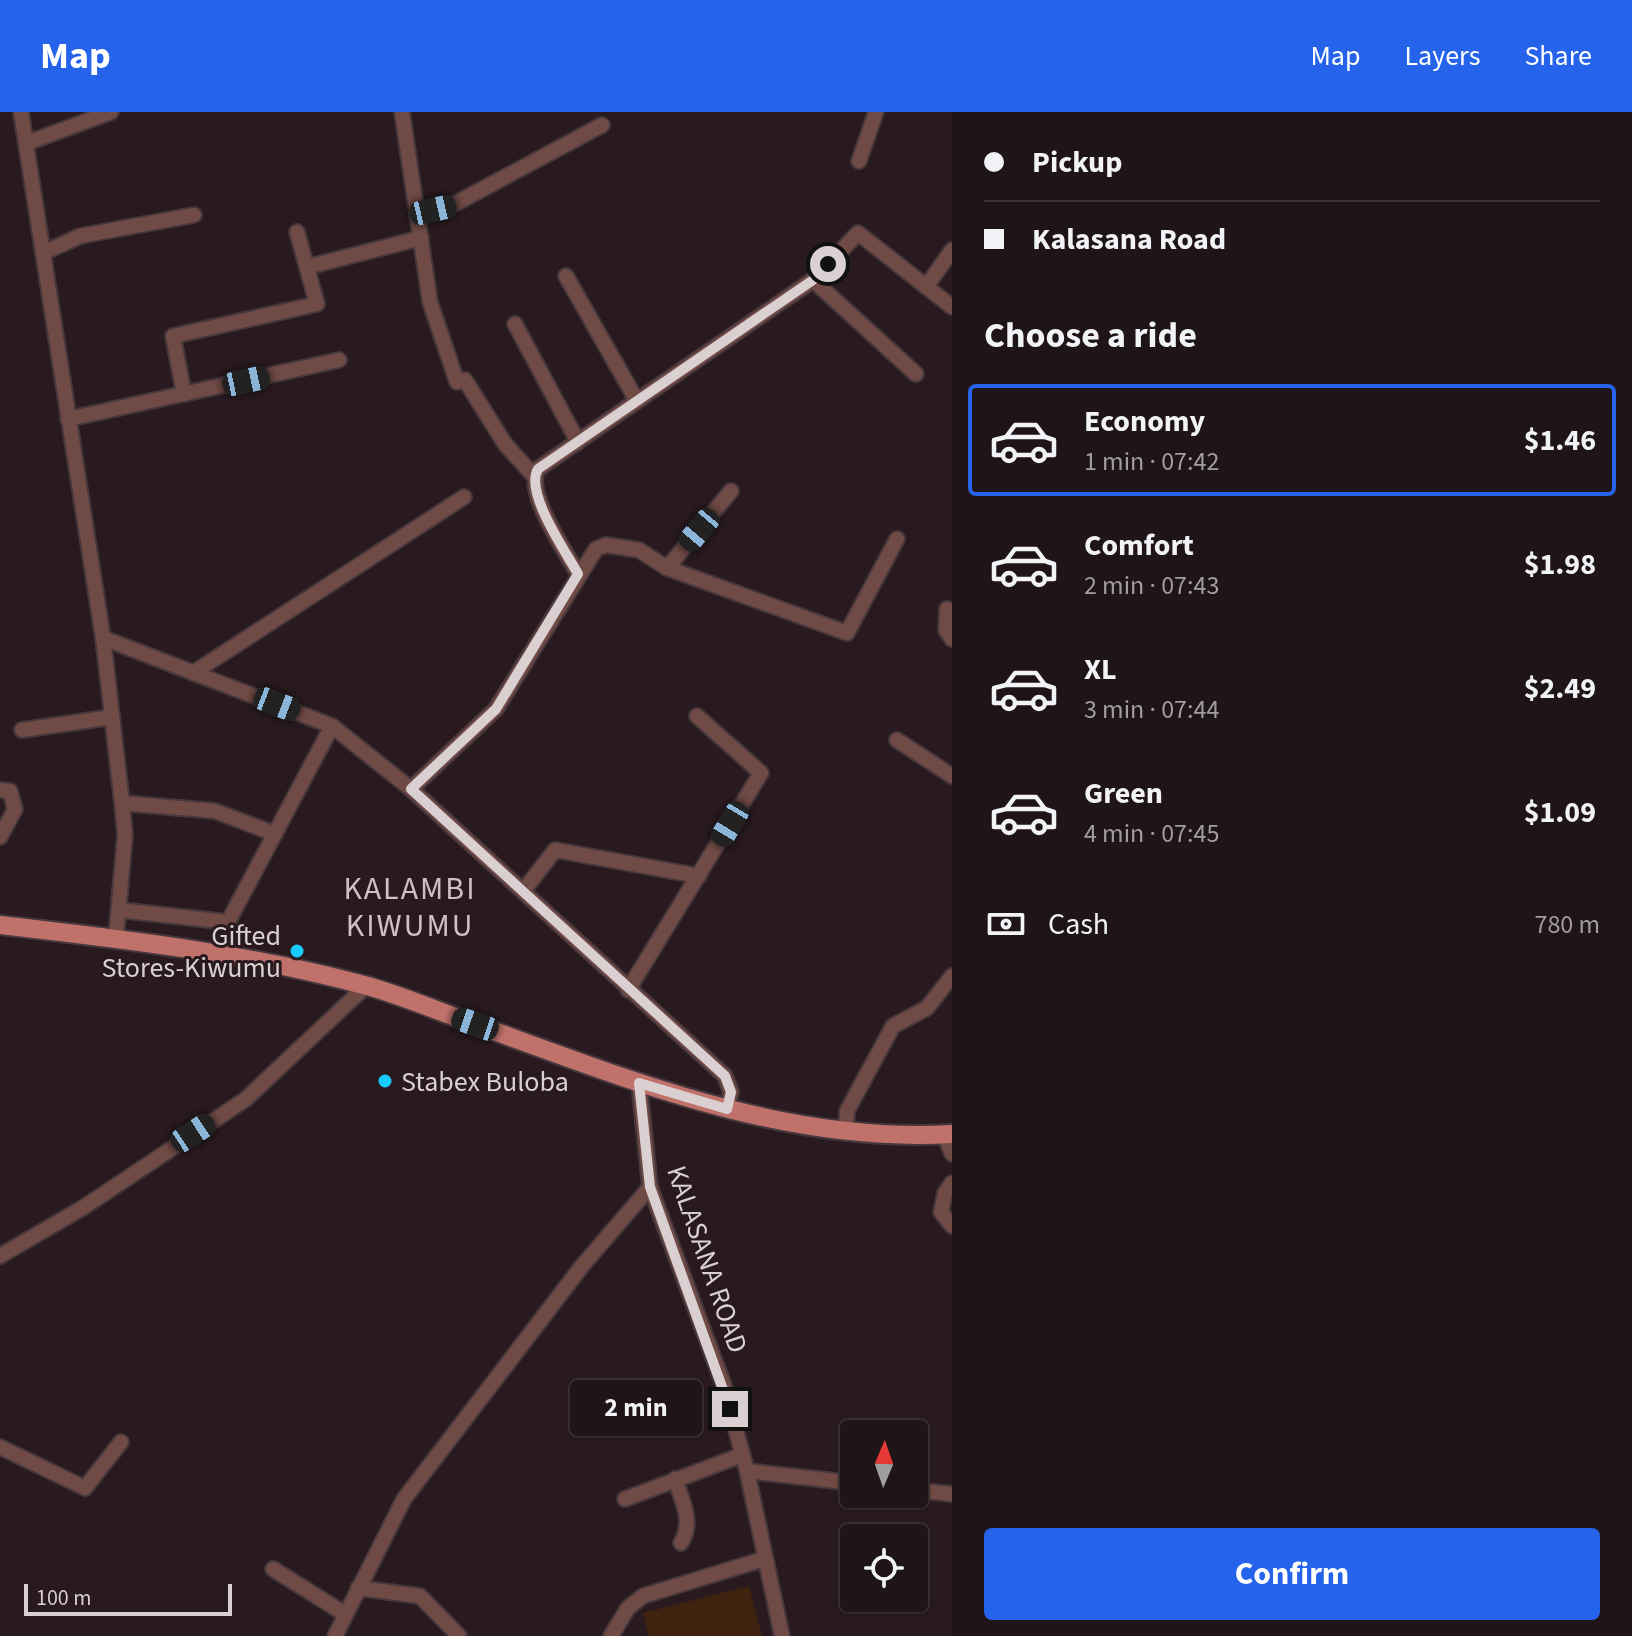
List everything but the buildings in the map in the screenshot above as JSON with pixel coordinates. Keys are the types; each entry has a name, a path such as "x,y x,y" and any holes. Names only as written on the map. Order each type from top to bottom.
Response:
{"main road":[{"path":"1,930 116,938 224,956 366,986 639,1083 727,1109 846,1132 948,1134"}],"street":[{"path":"21,112 103,638 122,803 125,835 116,938"},
{"path":"27,143 111,112"},
{"path":"402,112 430,302 457,382 465,380 505,444 534,476 537,498 578,574"},
{"path":"859,161 876,112"},
{"path":"417,214 449,207 602,125"},
{"path":"43,253 80,236 194,215"},
{"path":"184,394 173,336 317,304 297,232"},
{"path":"534,476 578,442 813,280 858,233 952,307"},
{"path":"307,267 421,238"},
{"path":"926,287 952,250"},
{"path":"566,276 637,401"},
{"path":"813,280 916,374"},
{"path":"515,324 578,442"},
{"path":"68,419 339,360"},
{"path":"667,568 731,491"},
{"path":"193,673 464,497"},
{"path":"411,789 496,709 596,549 606,545 639,550 667,568 847,633 897,539"},
{"path":"947,609 946,630 952,639"},
{"path":"103,638 332,726 411,789 725,1076 731,1092 727,1109"},
{"path":"628,990 761,773 697,716"},
{"path":"22,730 112,717"},
{"path":"224,956 228,922 332,726"},
{"path":"897,740 952,776"},
{"path":"0,790 10,791 15,809 0,837"},
{"path":"122,803 215,811 275,834"},
{"path":"524,890 555,850 699,876"},
{"path":"119,910 228,922"},
{"path":"846,1132 847,1111 893,1026 927,1008 952,976"},
{"path":"0,1256 84,1207 246,1099 366,986"},
{"name":"KALASANA ROAD","path":"639,1083 650,1187 724,1386 747,1471 782,1636"},
{"path":"948,1134 952,1154"},
{"path":"952,1183 945,1193 941,1212 952,1226"},
{"path":"335,1636 404,1499 582,1266 650,1187"},
{"path":"0,1447 85,1488 121,1442"},
{"path":"625,1499 742,1455"},
{"path":"747,1471 840,1481"},
{"path":"675,1479 688,1520 687,1533 681,1543"},
{"path":"928,1491 952,1494"},
{"path":"611,1636 628,1608 643,1596 764,1559"},
{"path":"273,1569 345,1614"},
{"path":"358,1588 420,1596 459,1636"}],"shaded area":[{"path":"749,1586 762,1636 649,1636 643,1613"}],"place":[{"name":"Gifted Stores-Kiwumu","path":"297,951"},
{"name":"Stabex Buloba","path":"385,1081"}],"district":[{"name":"KALAMBI KIWUMU","path":"410,906"}],"route":[{"path":"730,1409 650,1187 639,1083 727,1109 731,1092 725,1076 411,789 496,709 578,574 537,498 534,476 538,469 813,280 828,264"}]}
